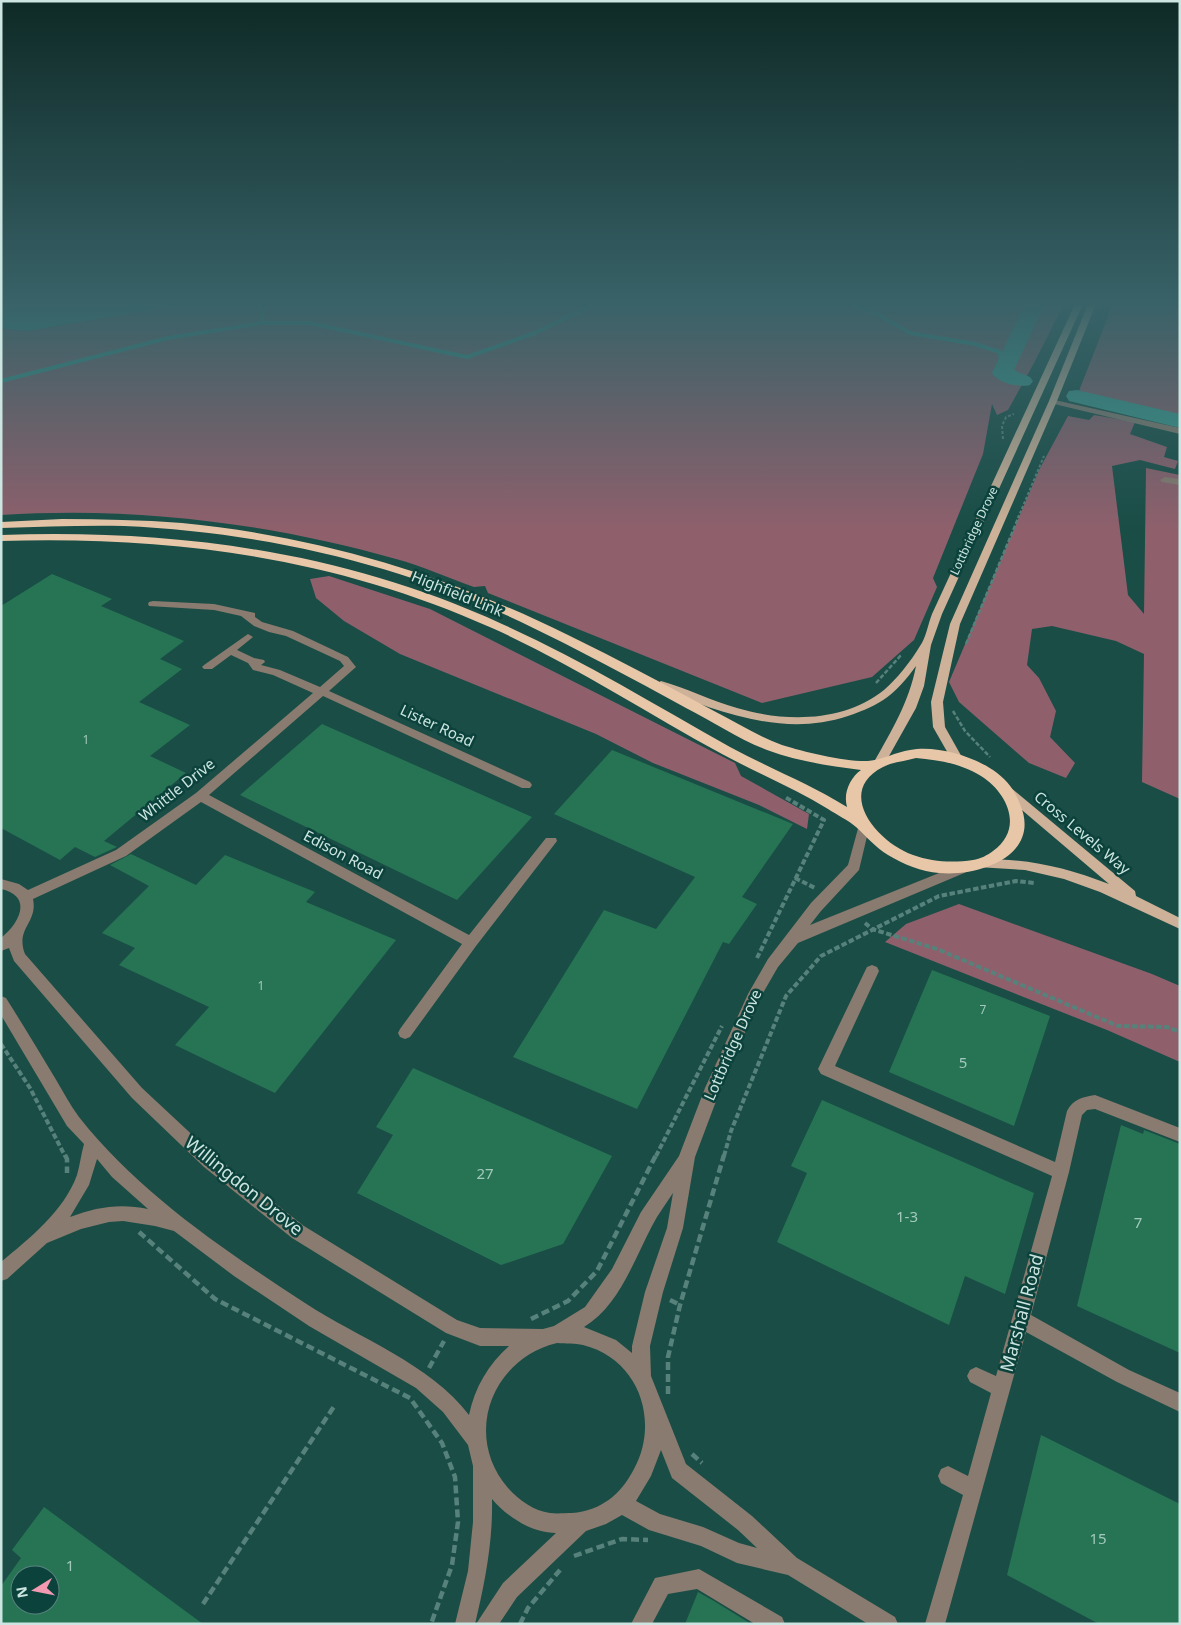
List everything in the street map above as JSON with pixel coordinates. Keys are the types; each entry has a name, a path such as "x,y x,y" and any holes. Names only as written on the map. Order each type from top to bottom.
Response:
{"highway":[{"name":"Highfield Link","path":"1,525 43,522 90,522 175,527 260,537 327,550 430,580 484,600 770,746 802,757 824,761 876,764"},
{"name":"Highfield Link","path":"1,538 40,536 111,537 248,550 340,570 405,590 464,611 532,644 751,764 803,788 861,824"},
{"path":"916,754 936,755 957,760 982,771 1002,787 1013,801 1018,816 1017,831 1011,844 999,856 982,864 964,868 941,868 918,863 896,855 877,842 861,824 853,805 854,791 859,778 876,764 897,756 916,754"}],"main road":[{"name":"Lottbridge Drove","path":"876,764 910,708 918,686 926,645 940,606 1044,380"},
{"name":"Lottbridge Drove","path":"957,760 939,727 937,702 955,624 1061,380"},
{"path":"640,678 724,710 751,718 783,722 819,720 848,713 871,703 892,690 926,645"},
{"name":"Cross Levels Way","path":"1002,787 1140,903"},
{"name":"Cross Levels Way","path":"982,864 1023,865 1060,872 1140,903 1180,924"}],"street":[{"path":"1053,400 1180,431"},
{"path":"1165,480 1180,482"},
{"name":"Whittle Drive","path":"25,896 121,853 200,796 350,667 344,659 289,633 273,630 258,624 244,613 214,607 153,604"},
{"path":"208,667 248,637"},
{"path":"230,651 252,661 258,668 276,672 321,692"},
{"name":"Lister Road","path":"321,692 335,696 526,785"},
{"name":"Edison Road","path":"200,796 471,942"},
{"name":"Lottbridge Drove","path":"642,1378 641,1346 654,1292 675,1228 687,1157 713,1088 753,998 772,963 792,940 816,907 854,866 861,824"},
{"path":"404,1033 471,942 551,841"},
{"name":"Lottbridge Drove","path":"792,940 831,922 964,868"},
{"path":"1,884 17,889 25,896 28,905 23,926 15,936 1,946"},
{"name":"Willingdon Drove","path":"15,936 15,946 19,957 137,1093 210,1162 298,1232 452,1327 480,1337 582,1335 605,1343 626,1358 642,1378"},
{"path":"872,971 826,1069 1061,1172"},
{"path":"1,1002 74,1121 118,1172 178,1224 240,1270 315,1320 422,1382 450,1405 476,1441 482,1465 483,1522 478,1571 465,1624"},
{"name":"Marshall Road","path":"935,1624 1021,1319 1061,1172 1075,1111 1083,1104 1095,1102 1180,1135"},
{"path":"1,1273 44,1236 68,1207 84,1179 92,1142"},
{"name":"Lottbridge Drove","path":"476,1441 478,1413 486,1387 500,1365 520,1348 550,1336 591,1313 618,1275 647,1218 687,1157"},
{"path":"44,1236 78,1221 121,1212 147,1215 178,1224"},
{"path":"1021,1319 1122,1376 1180,1404"},
{"path":"976,1376 1002,1388"},
{"path":"642,1378 661,1407 679,1471 745,1523 790,1565 888,1624"},
{"path":"482,1465 497,1492 520,1512 549,1523 580,1523 602,1516 621,1504 638,1484 650,1461 661,1407"},
{"path":"948,1476 974,1490"},
{"path":"621,1504 656,1523 703,1537 737,1553 790,1565"},
{"path":"486,1624 510,1590 580,1523"},
{"path":"641,1624 662,1584 699,1579 774,1624"}],"path":[{"path":"1003,444 1002,426 1006,417 1013,415 1016,409"},
{"path":"963,650 1045,454"},
{"path":"869,690 908,648"},
{"path":"951,705 965,730 993,760"},
{"path":"756,958 824,820 777,793"},
{"path":"661,1407 668,1357 683,1296 731,1131 786,996 821,956 939,896 1016,881 1042,884"},
{"path":"872,929 937,949 1118,1026 1167,1027 1180,1032"},
{"path":"521,1321 530,1319 568,1302 597,1271 726,1018"},
{"path":"1,1044 30,1088 67,1159 67,1178"},
{"path":"134,1227 215,1299 410,1398 442,1443 455,1477 458,1522 452,1566 431,1624"},
{"path":"410,1398 422,1382 452,1327"},
{"path":"203,1604 335,1405"},
{"path":"686,1448 705,1466"},
{"path":"571,1557 622,1539 657,1540"},
{"path":"520,1624 528,1608 565,1564"}],"shaded area":[{"path":"1,380 1025,380 1008,410 997,415 992,404 983,454 933,578 937,587 914,640 872,677 762,703 488,593 485,586 474,587 406,562 348,546 250,527 151,515 51,513 1,515"},
{"path":"1083,380 1180,380 1180,421 1077,396"},
{"path":"1094,415 1135,422 1130,434 1167,447 1164,457 1178,461 1175,469 1140,460 1112,466 1128,595 1144,614 1146,468 1180,475 1180,799 1142,782 1144,654 1116,641 1052,626 1032,629 1027,665 1039,678 1056,711 1050,737 1075,763 1066,778 1029,763 959,702 949,682 1039,470 1068,416 1089,420"},
{"path":"329,576 430,609 735,763 741,776 809,814 807,829 759,805 653,763 596,734 400,654 344,621 316,598 310,579"},
{"path":"959,904 1152,974 1180,986 1180,1062 1107,1030 885,942 906,924"}],"building":[{"path":"52,574 112,599 101,606 184,641 160,659 182,669 139,702 190,725 150,756 186,773 104,841 117,847 95,857 75,847 60,860 1,828 1,606"},
{"path":"322,724 532,817 457,900 240,795"},
{"path":"612,750 793,824 742,897 757,904 729,944 723,942 637,1109 513,1057 604,910 656,929 695,877 554,814"},
{"path":"131,854 196,885 225,855 315,892 306,902 396,940 275,1093 175,1045 209,1007 119,965 135,948 102,933 149,886 110,865"},
{"path":"932,970 1050,1016 1014,1126 889,1072"},
{"path":"413,1068 612,1156 563,1244 501,1265 357,1193 393,1135 376,1127"},
{"path":"822,1100 1034,1193 1005,1294 965,1276 949,1325 777,1242 807,1173 791,1166"},
{"path":"1121,1125 1143,1134 1144,1130 1180,1144 1180,1353 1077,1306"},
{"path":"1041,1435 1180,1504 1180,1624 1099,1624 1007,1575"},
{"path":"44,1507 203,1624 1,1624 1,1586 10,1573 10,1615 60,1615 60,1565 16,1565 21,1558 12,1550"},
{"path":"698,1592 714,1601 751,1624 685,1624"}],"waterway":[{"path":"1,381 6,380"},
{"path":"1077,396 1180,421"}]}
